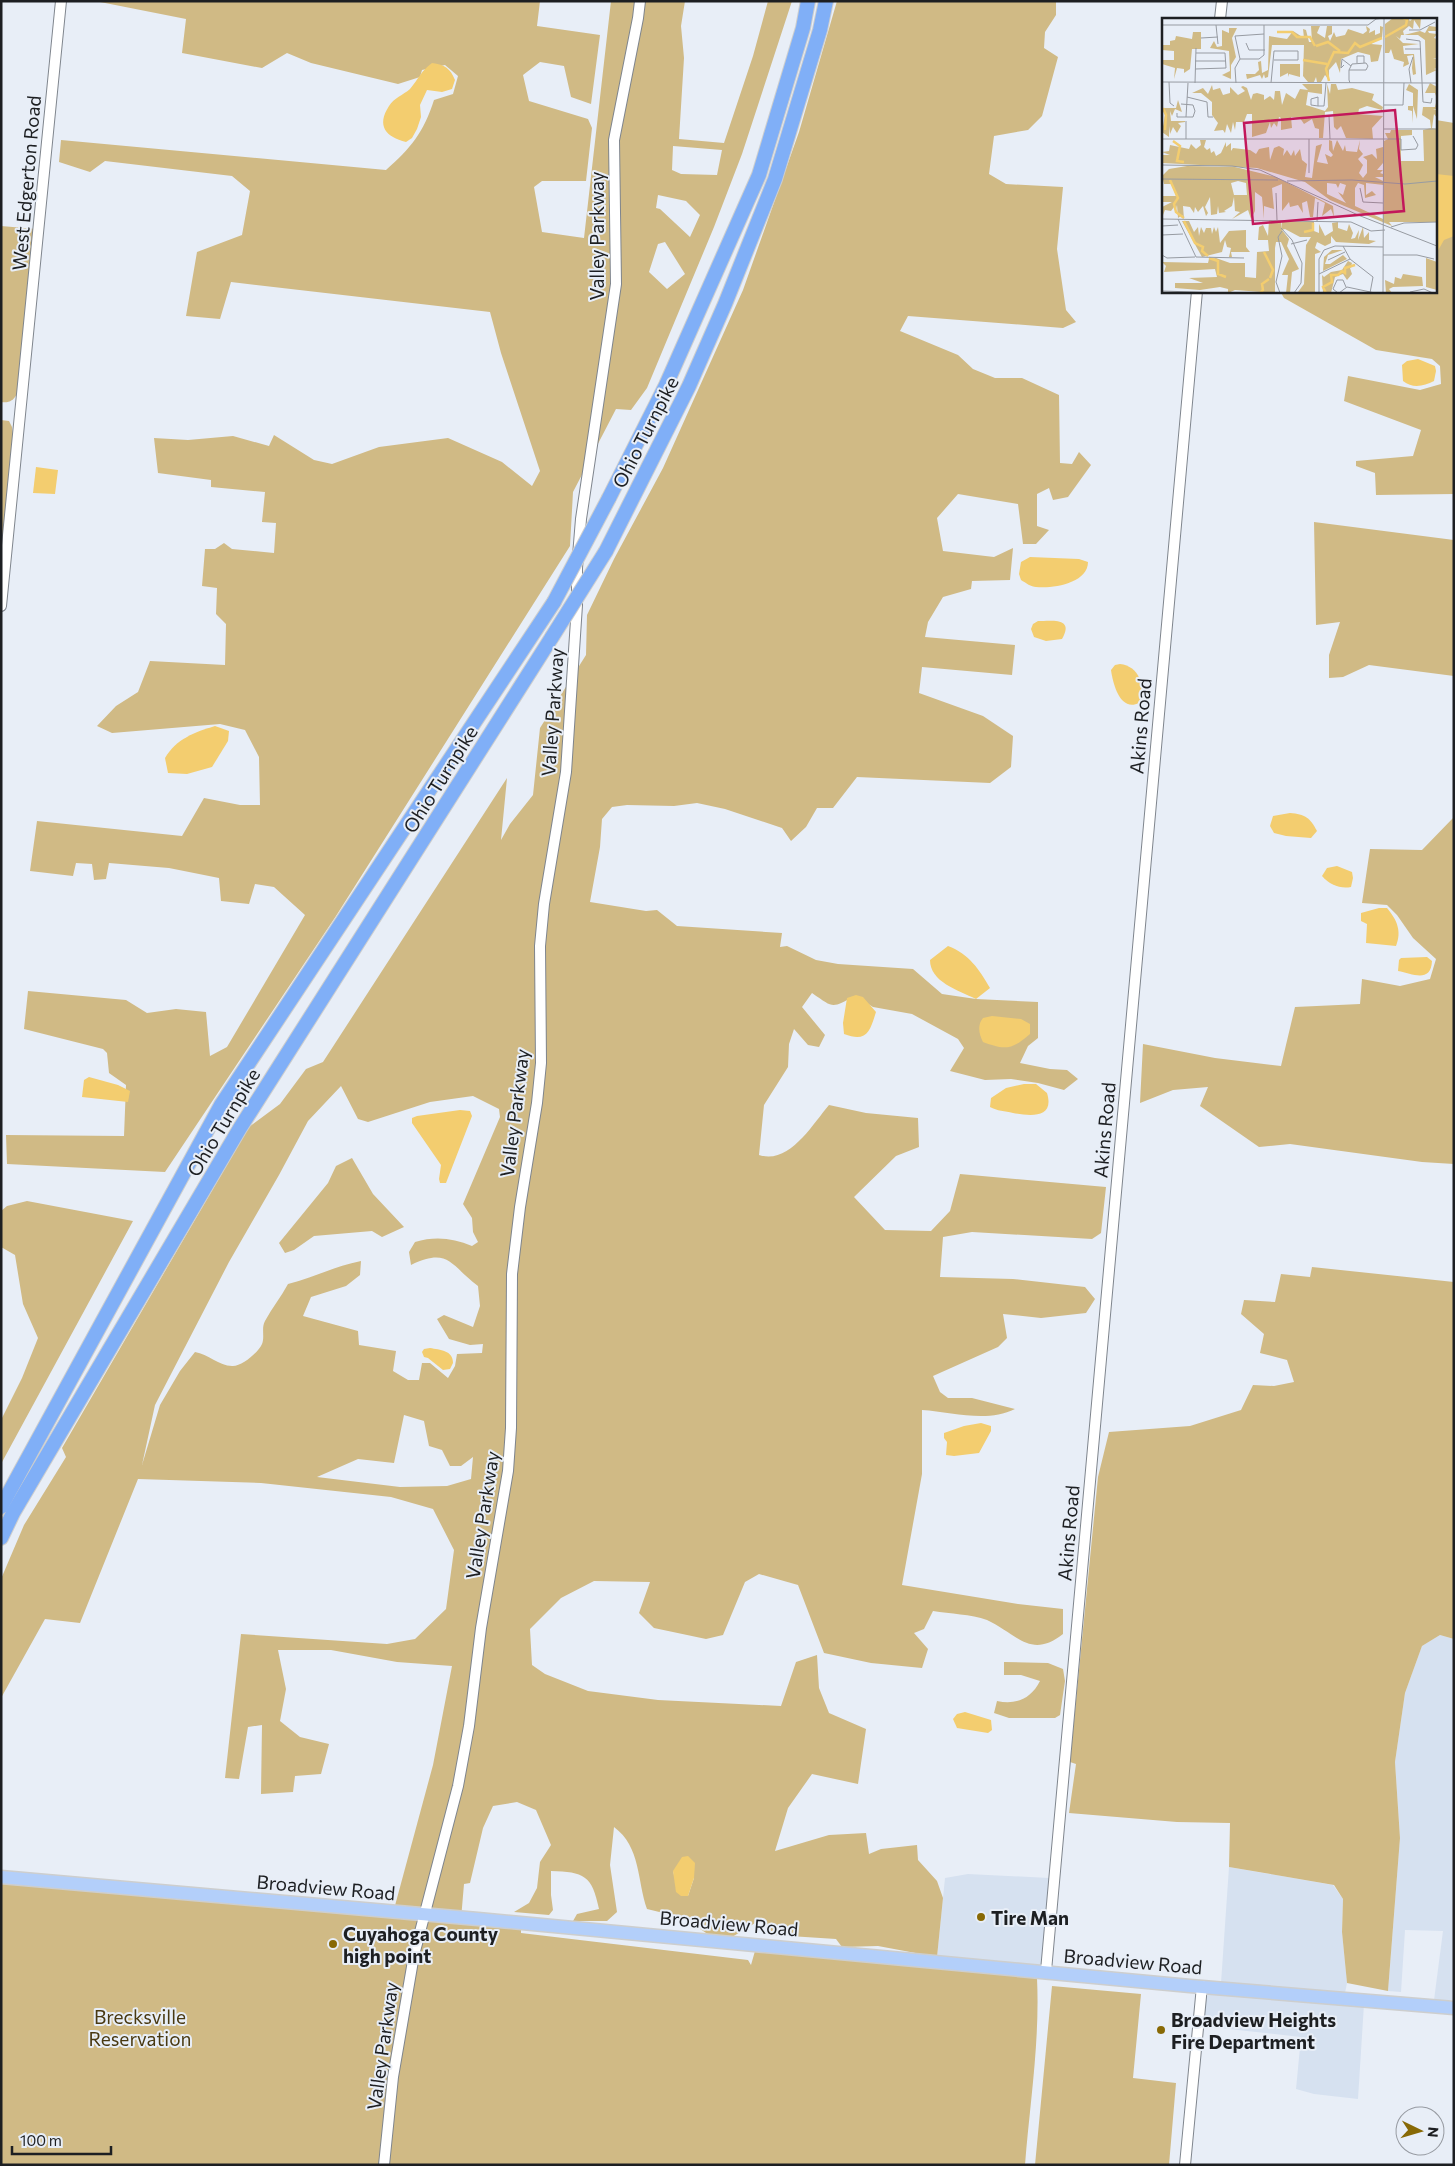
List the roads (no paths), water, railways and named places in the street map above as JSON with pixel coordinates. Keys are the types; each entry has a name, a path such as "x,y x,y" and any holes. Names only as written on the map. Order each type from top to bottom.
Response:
{"highway":[{"name":"Ohio Turnpike","path":"1,1507 221,1105 554,602 666,385 759,175 802,28 808,1"},
{"name":"Ohio Turnpike","path":"1,1538 13,1513 240,1128 606,552 689,386 729,295 775,179 820,30 826,1"}],"main road":[{"name":"Broadview Road","path":"1,1877 1454,2008"}],"street":[{"name":"West Edgerton Road","path":"1,606 61,1"},
{"name":"Valley Parkway","path":"384,2165 393,2077 414,1955 444,1845 463,1757 481,1628 510,1456 512,1428 512,1274 541,1063 540,946 544,904 566,772 581,519 616,284 614,140 640,1"},
{"path":"1220,18 1222,1"},
{"name":"Akins Road","path":"1046,1972 1197,292"},
{"path":"1185,2165 1202,1986"}],"place":[{"name":"Tire Man","path":"981,1917"},
{"name":"Cuyahoga County high point","path":"333,1944"},
{"name":"Broadview Heights Fire Department","path":"1161,2030"}],"park label":[{"name":"Brecksville Reservation","path":"140,2027"}]}
